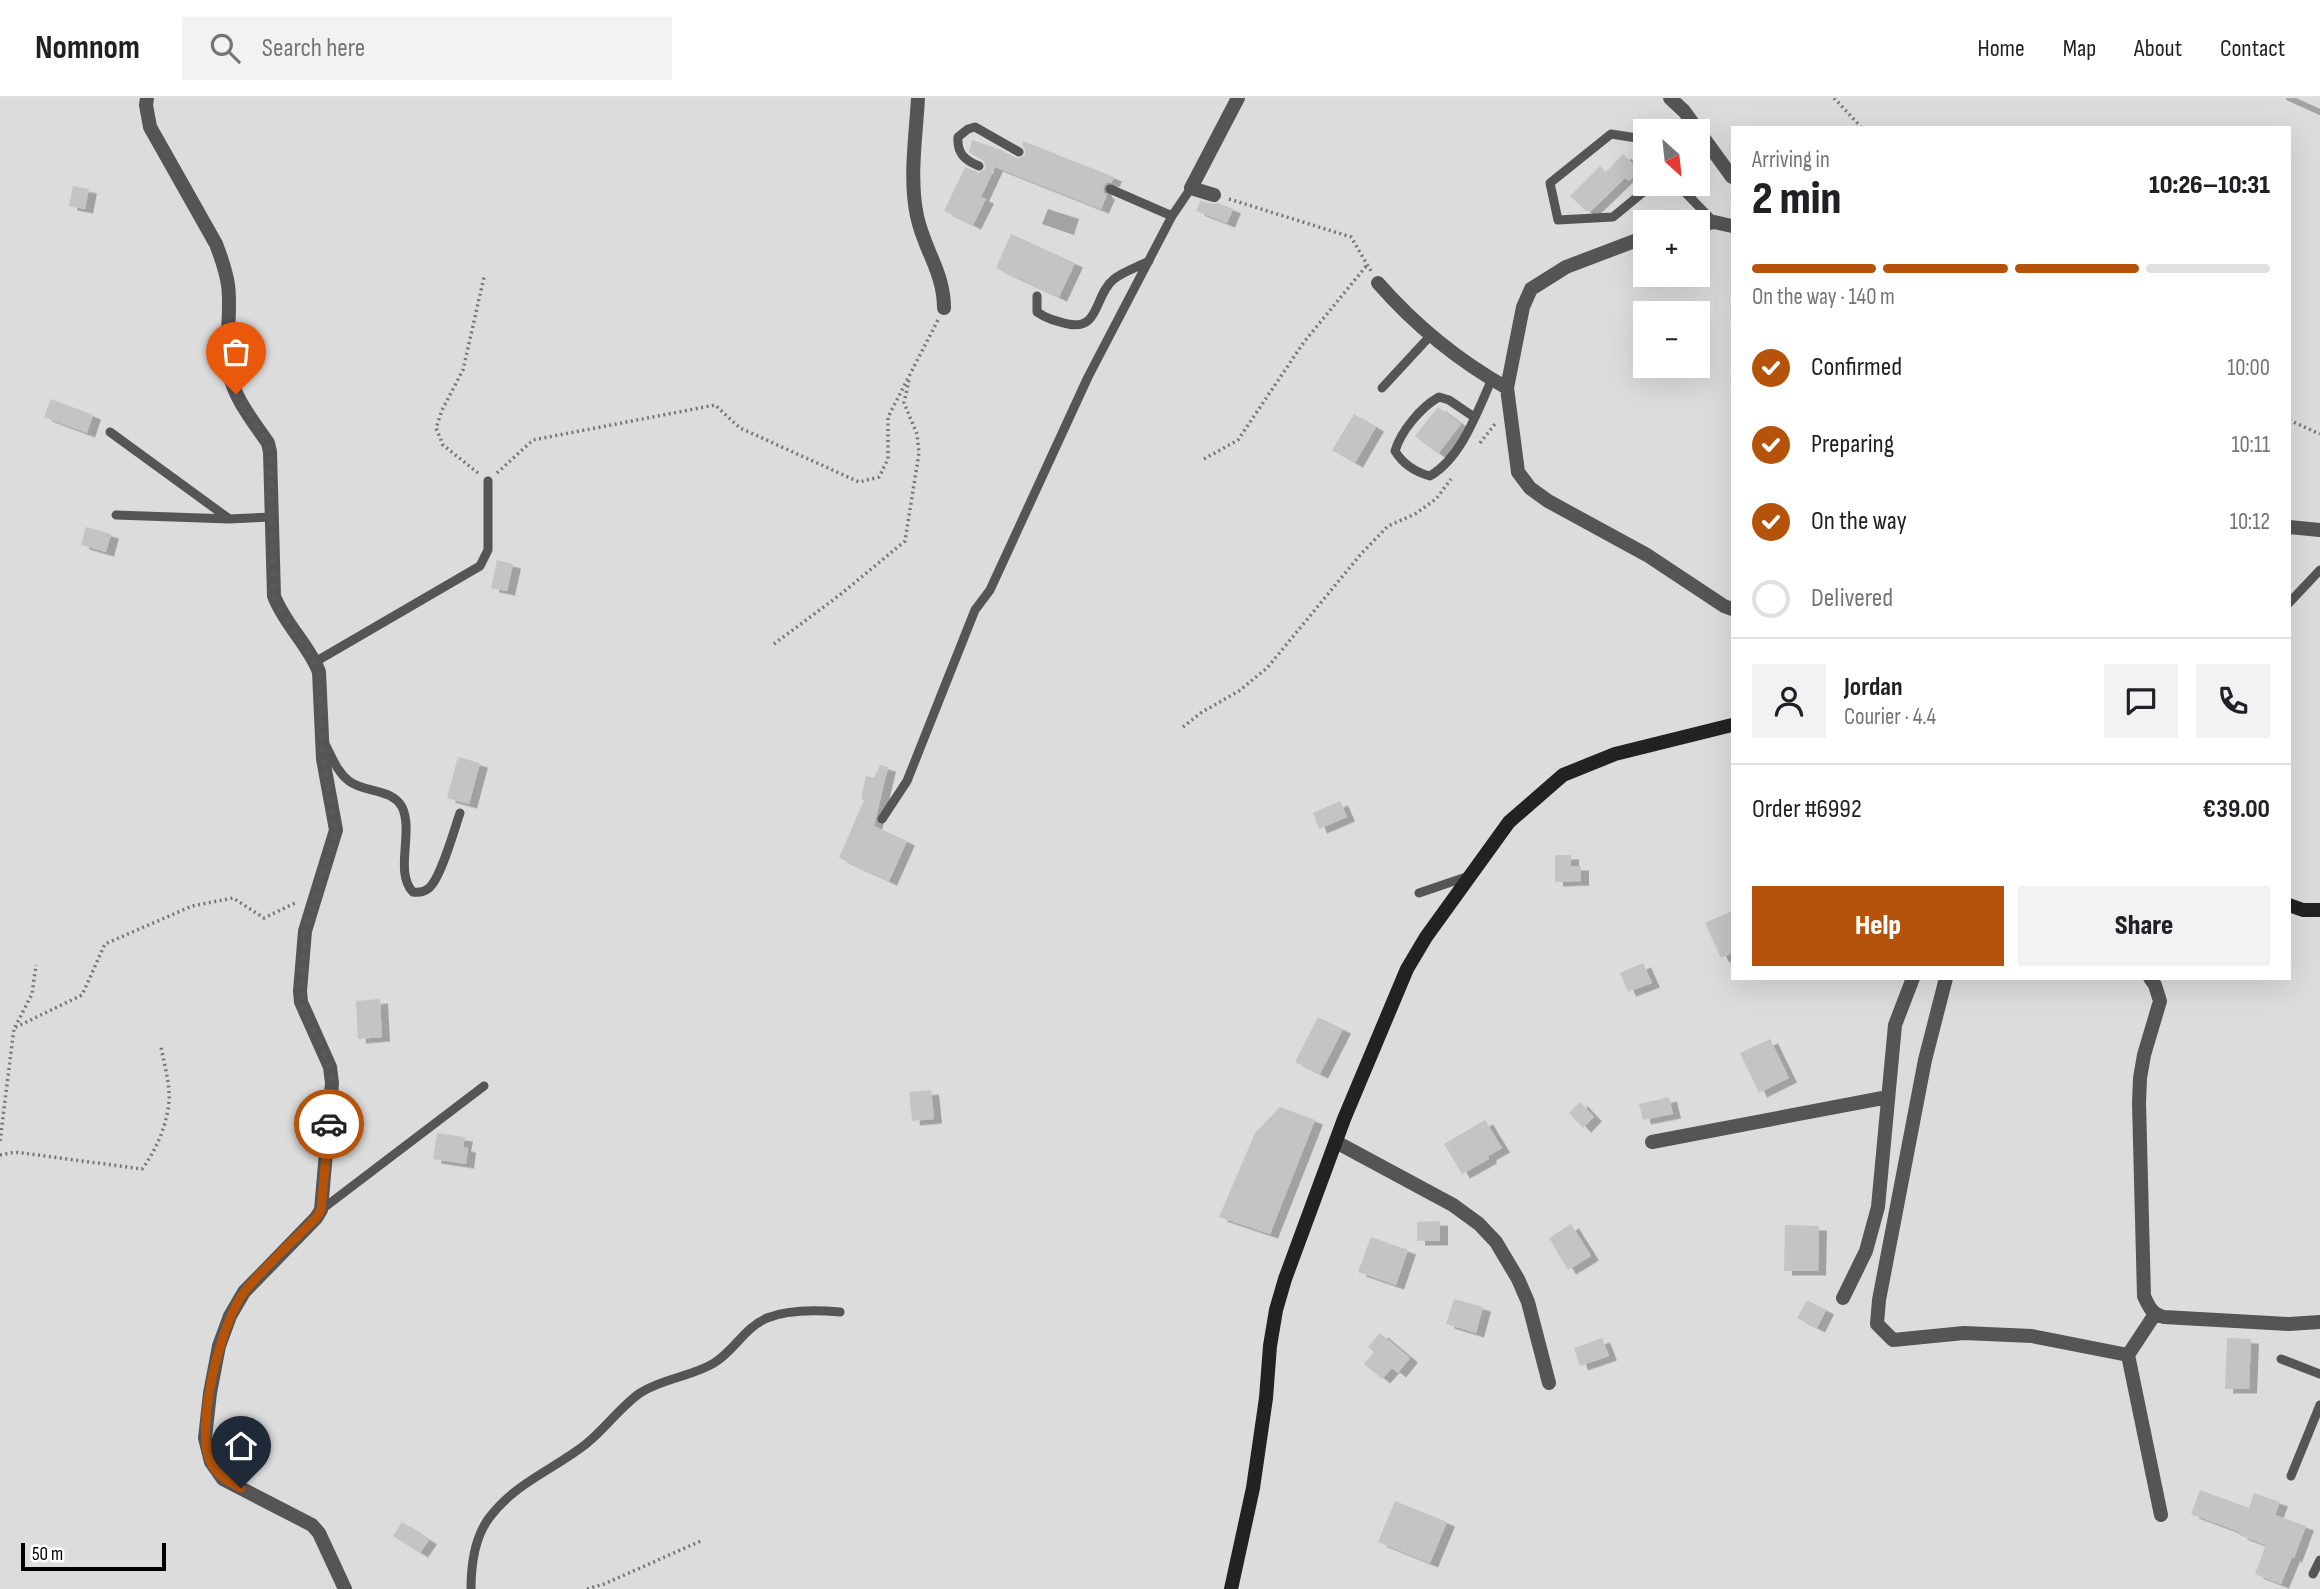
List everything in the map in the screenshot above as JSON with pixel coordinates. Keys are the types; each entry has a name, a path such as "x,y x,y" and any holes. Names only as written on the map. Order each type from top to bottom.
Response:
{"main road":[{"path":"1231,1589 1253,1488 1276,1310 1336,1142 1407,969 1426,937 1509,822 1563,775 1615,754 1731,725"},
{"path":"2291,906 2302,910 2320,911"}],"street":[{"path":"147,98 150,127 216,244 223,263 228,286 229,373 236,394 268,443 274,596 284,618 315,662 321,688 323,759 336,831 305,931 300,992 301,1002 330,1067 332,1083 321,1210 244,1292 230,1316 219,1346 205,1438 211,1462 223,1479 312,1525 319,1533 345,1589"},
{"path":"918,98 915,205 920,229 944,289 944,308"},
{"path":"1214,195 1191,188 1238,98"},
{"path":"1670,98 1684,111 1731,176"},
{"path":"1710,223 1731,226"},
{"path":"1633,242 1566,267 1531,289 1523,307 1507,388 1518,472 1530,488 1548,501 1647,555 1731,609"},
{"path":"1378,283 1431,335 1507,388"},
{"path":"2291,527 2320,530"},
{"path":"1843,1298 1866,1251 1878,1207 1895,1025 1912,980"},
{"path":"1945,980 1910,1133 1879,1300 1877,1324 1893,1340 1964,1333 2032,1336 2128,1355"},
{"path":"2151,980 2160,1001 2144,1055 2139,1103 2144,1296 2155,1314 2164,1317 2288,1324 2320,1322"},
{"path":"1652,1142 1888,1097"},
{"path":"1336,1142 1453,1205 1479,1224 1496,1242 1528,1302 1549,1382"},
{"path":"2155,1314 2128,1355 2161,1515"}],"lane":[{"path":"979,166 965,160 957,146 958,137 968,129 975,127 1019,152"},
{"path":"1633,137 1611,134 1550,183 1558,220 1613,217 1638,196"},
{"path":"882,819 907,781 975,610 990,590 1088,377 1172,216 1191,188"},
{"path":"1110,189 1172,216"},
{"path":"1689,196 1714,222"},
{"path":"1037,296 1037,312 1046,319 1084,325 1114,279 1149,261"},
{"path":"1382,388 1431,335"},
{"path":"1474,417 1449,400 1439,397 1430,402 1399,440 1395,450 1401,460 1419,473 1430,476 1439,470 1464,439 1492,379"},
{"path":"110,432 229,519"},
{"path":"315,662 480,566 488,550 488,481"},
{"path":"116,515 229,519 272,517"},
{"path":"2291,601 2320,570"},
{"path":"321,737 348,781 356,786 389,795 402,808 405,820 405,882 413,892 421,893 436,880 460,813"},
{"path":"1419,893 1470,875"},
{"path":"321,1210 484,1086"},
{"path":"471,1589 471,1568 488,1519 518,1487 579,1449 639,1394 664,1380 714,1363 749,1329 766,1319 814,1310 840,1312"},
{"path":"2281,1359 2320,1374"},
{"path":"2291,1476 2320,1405"},
{"path":"2313,1574 2320,1560"}],"path":[{"path":"1834,98 1860,126"},
{"path":"1214,195 1351,237 1378,283"},
{"path":"1204,459 1238,440 1304,342 1367,265"},
{"path":"485,277 463,370 442,410 436,428 443,445 488,481 533,440 715,405 740,428 859,482 879,477 888,459 888,417 944,308"},
{"path":"774,644 841,594 905,541 919,453 917,434 904,403 910,378"},
{"path":"1477,446 1509,406"},
{"path":"2291,421 2320,434"},
{"path":"1183,727 1202,712 1239,691 1267,668 1388,526 1415,514 1436,499 1452,477"},
{"path":"14,1028 82,995 105,944 192,906 233,898 264,918 294,904 300,894"},
{"path":"0,1141 14,1028 32,994 36,965"},
{"path":"0,1154 15,1152 142,1169 152,1157 163,1131 169,1094 161,1047"},
{"path":"587,1589 703,1540"}],"shaded area":[{"path":"0,98 2320,98 2320,1589 0,1589"},
{"path":"1048,209 1079,219 1074,235 1042,224"}],"building":[{"path":"972,140 1018,159 1025,155 1023,141 1114,177 1112,182 1103,187 1107,195 1101,209 995,167 981,197 986,199 973,225 944,211 965,167 979,173 986,168 984,161 969,152"},
{"path":"1623,154 1633,164 1633,177 1629,181 1625,178 1591,211 1586,211 1570,196 1600,166 1606,172"},
{"path":"73,186 89,189 85,209 69,206"},
{"path":"1200,201 1218,203 1233,209 1227,223 1196,211"},
{"path":"1011,234 1075,263 1059,297 996,268"},
{"path":"51,399 93,415 87,433 44,417"},
{"path":"1438,407 1461,424 1438,454 1415,436"},
{"path":"1354,414 1376,427 1355,463 1332,450"},
{"path":"86,527 111,534 106,552 81,545"},
{"path":"497,560 513,564 507,591 491,588"},
{"path":"458,757 480,763 469,804 447,798"},
{"path":"880,765 888,767 874,826 907,841 889,881 839,858 864,800 861,799 866,776 874,778"},
{"path":"1340,801 1347,817 1319,829 1313,813"},
{"path":"1555,855 1571,855 1571,866 1581,866 1581,881 1555,882"},
{"path":"1731,911 1731,953 1721,958 1705,923"},
{"path":"1643,963 1652,983 1628,992 1620,973"},
{"path":"380,999 382,1037 358,1039 356,1001"},
{"path":"1318,1017 1343,1029 1320,1074 1295,1062"},
{"path":"1770,1039 1789,1078 1759,1093 1740,1053"},
{"path":"931,1090 934,1119 912,1121 909,1092"},
{"path":"1669,1097 1673,1114 1643,1120 1639,1104"},
{"path":"1580,1102 1594,1117 1583,1128 1569,1113"},
{"path":"1280,1107 1315,1120 1270,1234 1219,1217 1255,1133"},
{"path":"1485,1120 1502,1148 1488,1156 1489,1159 1462,1174 1444,1144"},
{"path":"437,1133 465,1137 463,1147 468,1148 466,1164 433,1159"},
{"path":"1440,1221 1440,1241 1417,1241 1417,1222"},
{"path":"1571,1224 1591,1256 1568,1270 1549,1238"},
{"path":"1785,1225 1819,1226 1818,1271 1784,1271"},
{"path":"1371,1237 1408,1250 1396,1285 1358,1272"},
{"path":"1454,1299 1483,1307 1476,1333 1446,1324"},
{"path":"1807,1300 1826,1310 1817,1328 1797,1318"},
{"path":"1380,1333 1410,1358 1398,1373 1392,1368 1382,1379 1364,1364 1374,1352 1368,1347"},
{"path":"1602,1338 1609,1356 1580,1366 1574,1348"},
{"path":"2227,1338 2251,1339 2249,1389 2225,1389"},
{"path":"2200,1490 2249,1508 2254,1493 2280,1502 2275,1515 2306,1526 2281,1584 2255,1574 2266,1545 2191,1514"},
{"path":"1395,1501 1447,1522 1430,1563 1378,1542"},
{"path":"402,1522 429,1540 420,1553 393,1536"}],"waterway":[{"path":"2289,98 2320,112"}],"way so far":[{"path":"236,394 268,443 270,452 274,596 284,618 315,662 321,688 323,759 336,831 305,931 300,992 301,1002 330,1067 332,1083 329,1124"}],"route":[{"path":"241,1488 223,1479 206,1450 210,1393 219,1346 230,1316 244,1292 321,1210 329,1124"}]}
